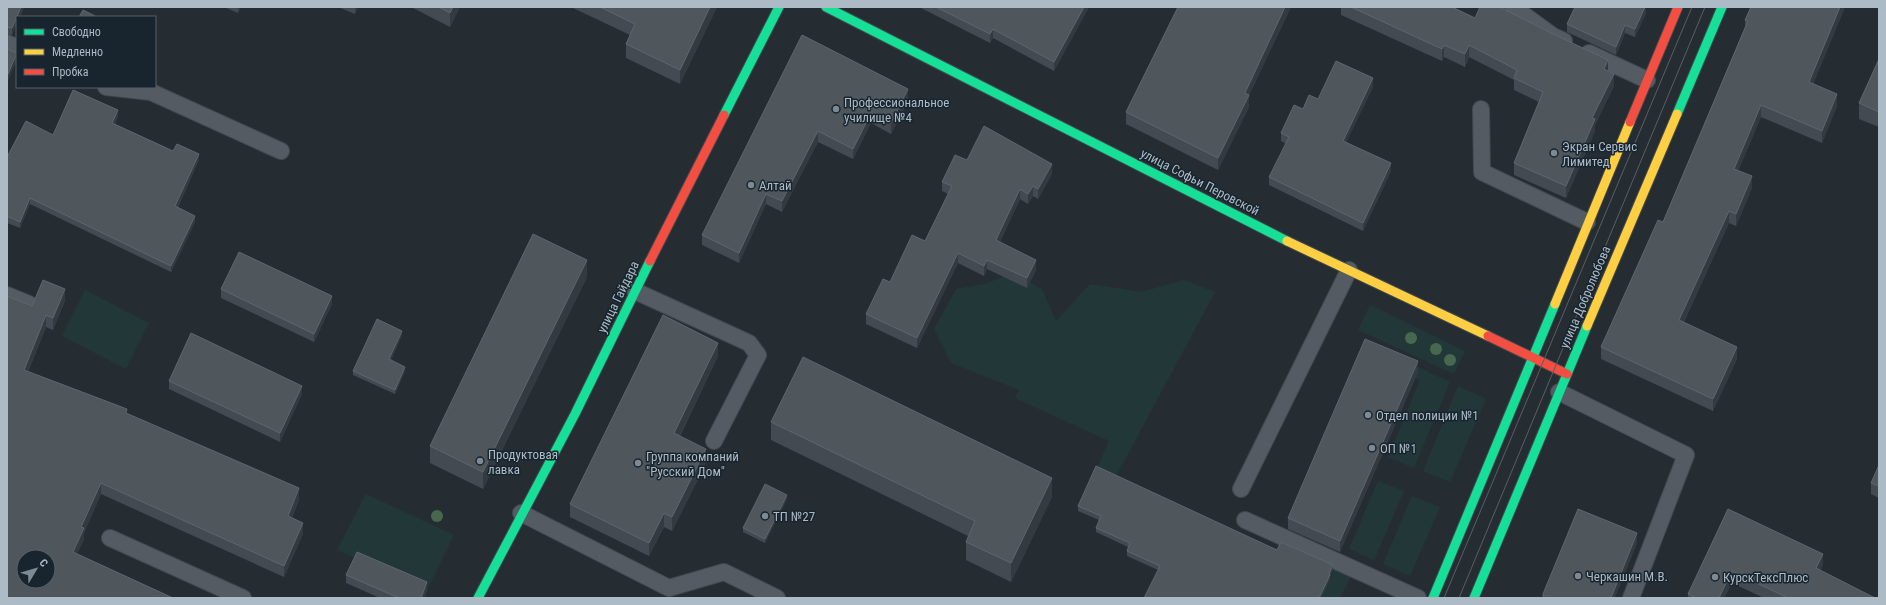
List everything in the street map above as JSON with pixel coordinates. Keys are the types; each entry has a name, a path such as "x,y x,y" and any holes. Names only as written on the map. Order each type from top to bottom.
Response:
{"street":[{"name":"улица Гайдара","path":"478,598 575,414 635,291 779,7"},
{"name":"улица Софьи Перовской","path":"826,7 1266,231 1566,374"},
{"name":"улица Добролюбова","path":"1433,598 1587,222 1678,7"},
{"name":"улица Добролюбова","path":"1474,598 1566,374 1722,7"}],"lane":[{"path":"1512,7 1553,36 1647,80"},
{"path":"7,43 16,48"},
{"path":"115,88 152,92 280,151"},
{"path":"1481,109 1482,172 1587,222"},
{"path":"1242,489 1349,270"},
{"path":"635,291 749,343 758,355 714,441"},
{"path":"7,294 29,304"},
{"path":"1559,392 1686,454 1631,598"},
{"path":"521,514 669,588 724,572 777,598"},
{"path":"1245,520 1418,598"},
{"path":"110,538 243,598"}],"green space":[{"path":"1011,273 1042,289 1056,321 1090,284 1141,292 1184,280 1215,292 1114,480 1078,511 1109,441 1015,398 1019,390 951,363 934,329 956,289 985,284"},
{"path":"85,290 149,323 126,369 62,336"},
{"path":"1370,305 1465,351 1454,374 1358,330"},
{"path":"1386,352 1450,382 1414,468 1388,457 1420,380 1381,362"},
{"path":"1458,386 1486,399 1450,482 1423,471"},
{"path":"1378,481 1404,491 1374,560 1349,549"},
{"path":"366,494 454,535 427,590 337,550"},
{"path":"1412,496 1440,507 1410,576 1383,564"},
{"path":"1335,568 1351,576 1340,598 1322,598"}],"building":[{"path":"7,7 21,7 12,28 7,27"},
{"path":"439,7 453,7 450,13"},
{"path":"600,7 710,7 680,70 626,44 635,24"},
{"path":"936,7 1084,7 1054,62 993,29 990,34"},
{"path":"1178,7 1285,7 1245,93 1249,95 1218,158 1126,112"},
{"path":"1351,7 1452,7 1475,18 1480,7 1500,7 1608,60 1604,69 1614,74 1592,118 1595,119 1566,186 1514,163 1543,92 1514,78 1517,70 1469,45 1465,54 1444,45 1442,49"},
{"path":"1575,7 1645,7 1635,29 1625,25 1616,47 1567,24"},
{"path":"1751,7 1840,7 1809,82 1837,94 1822,131 1761,105 1734,169 1752,176 1736,214 1729,211 1679,320 1737,347 1713,399 1601,347 1658,220 1663,222 1748,21 1745,20"},
{"path":"83,10 95,16 80,16"},
{"path":"802,35 908,89 891,123 871,113 853,149 818,131 782,201 766,194 739,253 702,235"},
{"path":"7,49 16,53 16,55 7,76"},
{"path":"1879,59 1879,112 1859,103"},
{"path":"1336,61 1373,78 1343,141 1391,163 1363,223 1269,177 1289,137 1281,133 1294,105 1303,109 1309,95 1318,99"},
{"path":"73,90 118,110 112,123 173,151 177,144 199,154 175,206 195,216 171,266 30,198 20,222 7,216 7,157 26,121 53,135"},
{"path":"984,126 1052,164 1038,189 1033,186 1028,194 1020,189 996,240 1036,260 1027,278 987,260 984,266 958,253 917,338 866,314 883,279 890,282 912,235 925,241 952,186 942,182 955,155 967,160"},
{"path":"533,234 587,260 483,472 430,446"},
{"path":"239,252 332,296 314,334 221,289"},
{"path":"43,280 65,289 53,318 46,315 24,370 127,409 126,413 299,488 288,516 303,523 284,566 101,483 81,527 84,528 73,552 173,598 7,598 7,296 32,306"},
{"path":"663,315 718,343 674,433 706,449 672,517 664,513 649,543 570,504"},
{"path":"377,319 402,331 389,359 405,367 395,390 353,371"},
{"path":"191,333 302,386 280,433 169,381"},
{"name":"Отдел полиции №1","path":"1365,339 1418,361 1340,541 1288,518"},
{"path":"803,357 1052,478 1011,563 966,542 975,521 771,422"},
{"path":"1879,465 1879,486 1871,483"},
{"path":"1096,466 1277,550 1281,542 1333,565 1319,598 1144,598 1160,566 1127,551 1130,543 1096,528 1101,516 1078,506"},
{"name":"ТП №27","path":"765,484 787,495 765,539 743,528"},
{"path":"1578,509 1637,533 1611,598 1543,598 1543,594"},
{"path":"1728,509 1823,554 1816,568 1875,598 1788,598 1732,571 1719,598 1696,598 1688,594"},
{"path":"357,552 427,582 421,598 399,598 346,575"}],"tram line":[{"path":"1444,598 1692,7"},
{"path":"1459,598 1705,7"}],"traffic: fast":[{"path":"724,115 779,7"},
{"path":"826,7 1287,241"},
{"path":"1677,114 1722,7"},
{"path":"478,598 575,414 650,261"},
{"path":"1433,598 1555,304"},
{"path":"1474,598 1587,326"}],"traffic: slow":[{"path":"1587,326 1677,114"},
{"path":"1555,304 1630,122"},
{"path":"1287,241 1488,336"}],"traffic: jam":[{"path":"1630,122 1678,7"},
{"path":"650,261 724,115"},
{"path":"1488,336 1567,374"}],"place":[{"name":"Профессиональное училище №4","path":"836,109"},
{"name":"Экран Сервис Лимитед","path":"1554,153"},
{"name":"Алтай","path":"751,185"},
{"name":"Отдел полиции №1","path":"1368,415"},
{"name":"ОП №1","path":"1372,448"},
{"name":"Продуктовая лавка","path":"480,461"},
{"name":"Группа компаний \"Русский Дом\"","path":"638,463"},
{"name":"ТП №27","path":"765,516"},
{"name":"Черкашин М.В.","path":"1578,576"},
{"name":"КурскТексПлюс","path":"1715,577"}]}
